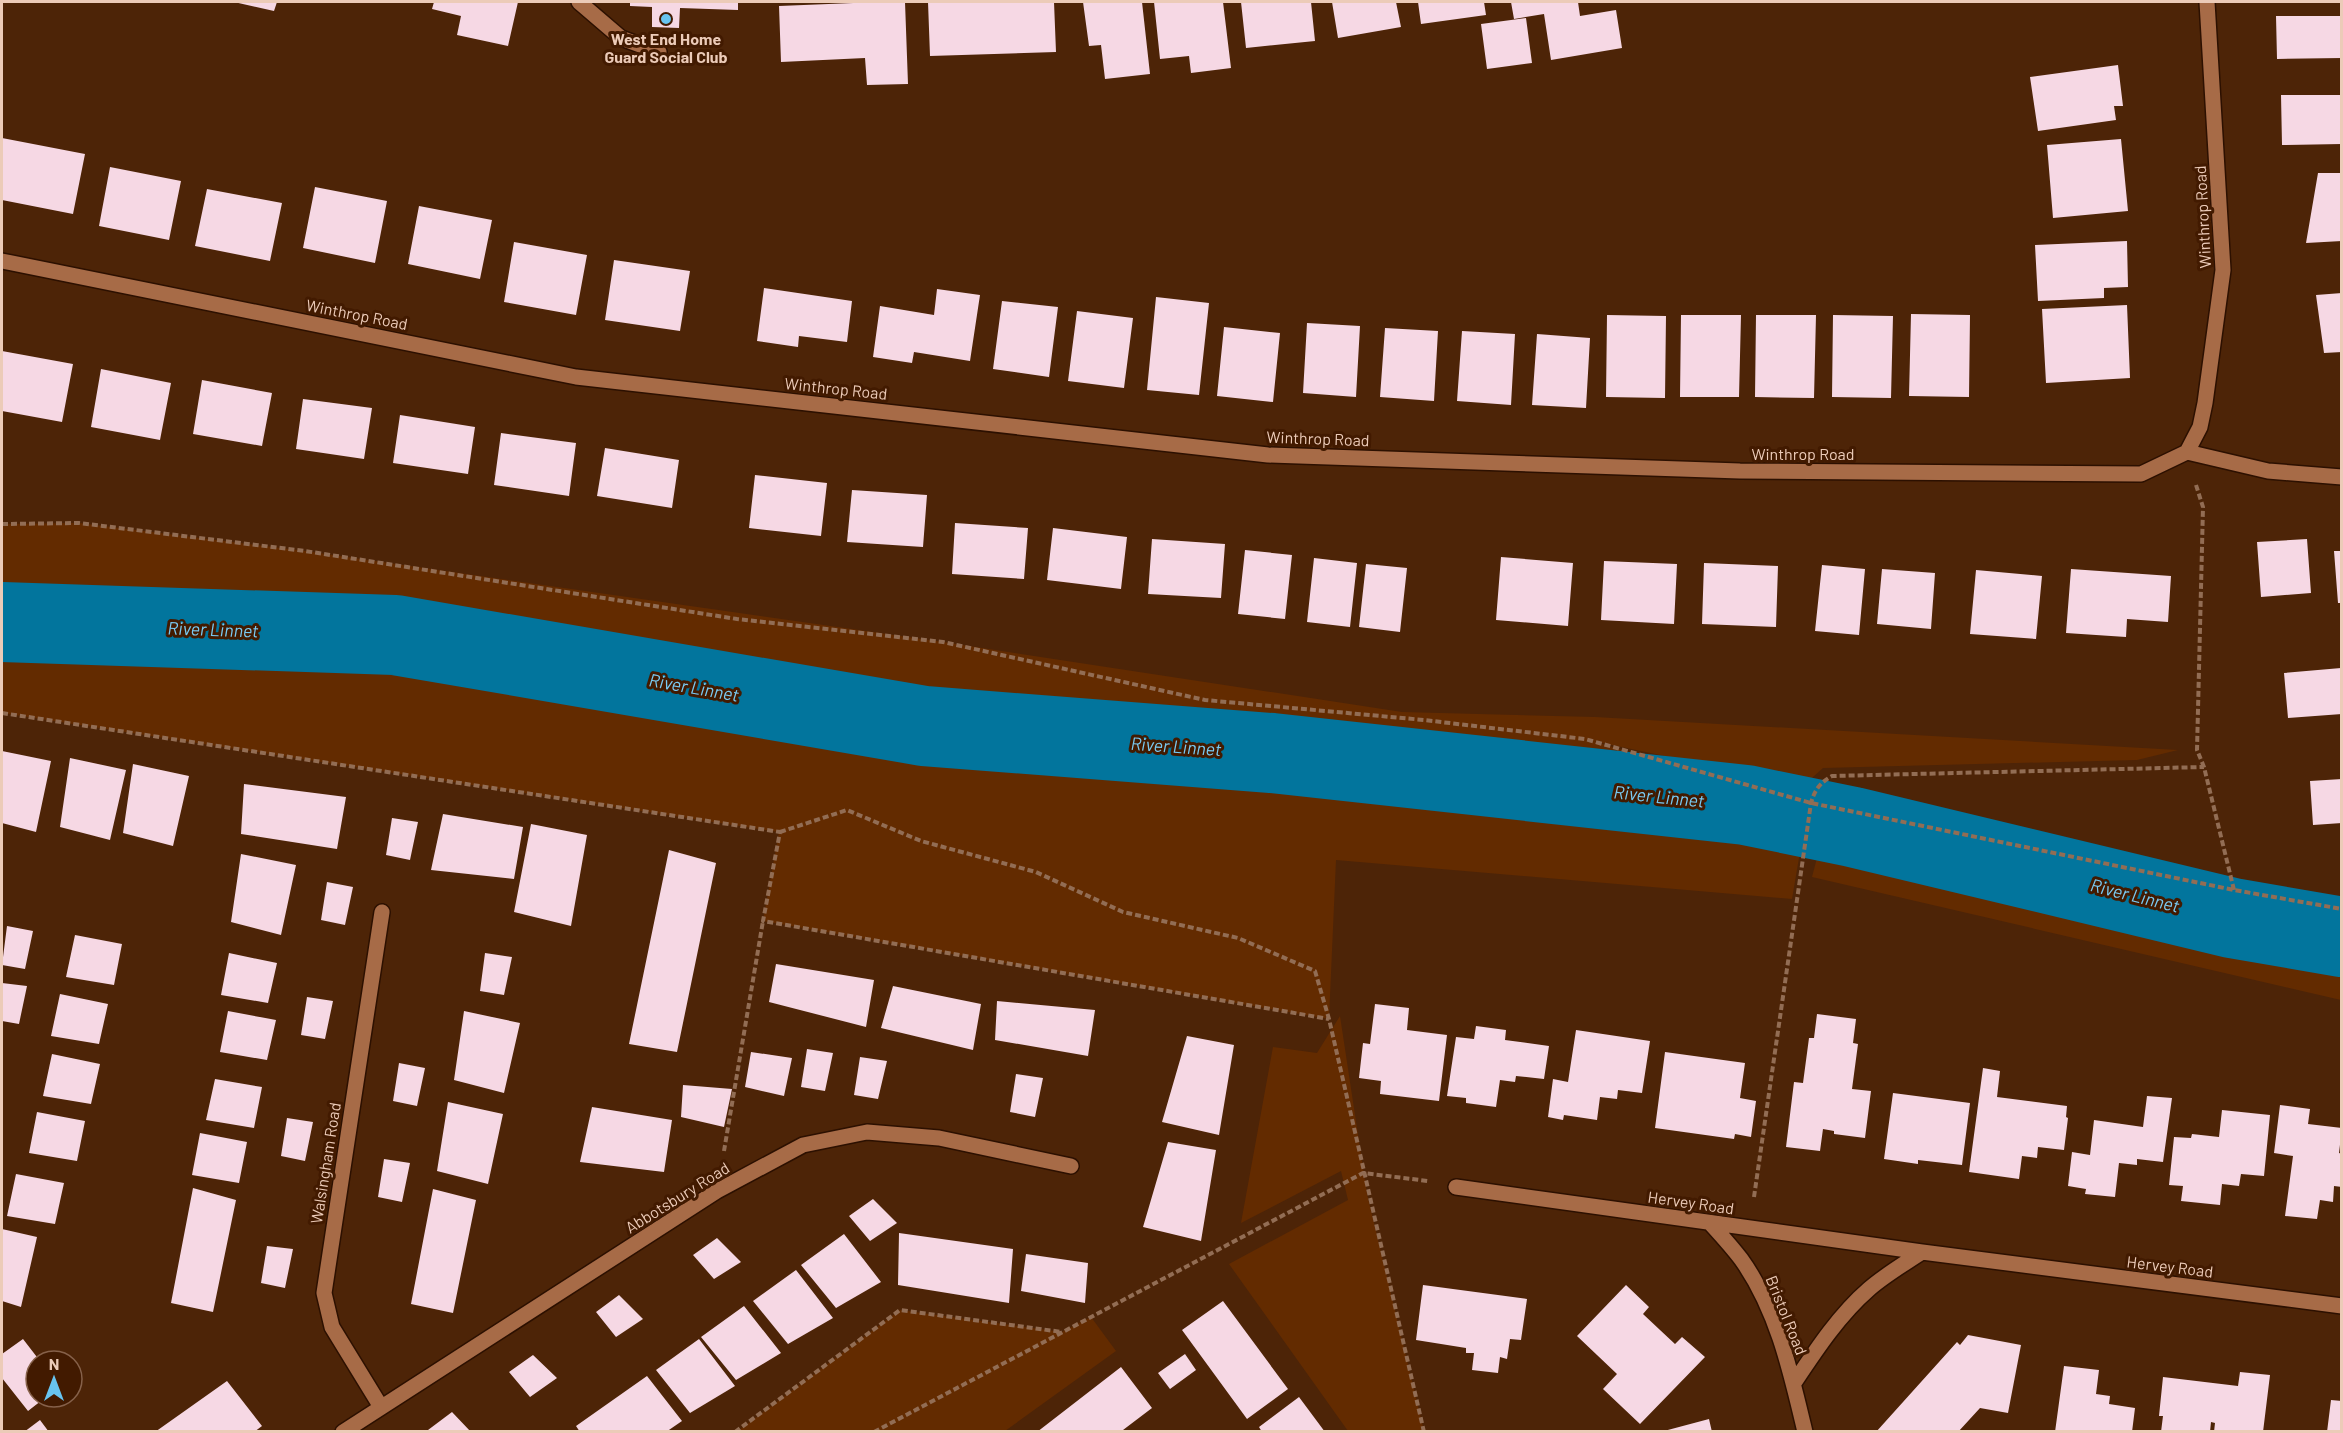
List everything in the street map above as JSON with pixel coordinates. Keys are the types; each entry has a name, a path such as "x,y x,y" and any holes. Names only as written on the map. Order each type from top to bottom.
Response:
{"street":[{"path":"579,2 621,38 658,52"},
{"name":"Winthrop Road","path":"2,261 576,377 1268,455 1740,471 2140,474 2187,452 2200,427 2223,270 2207,2"},
{"path":"2187,452 2268,471 2342,477"},
{"name":"Walsingham Road","path":"381,1407 332,1327 324,1293 382,912"},
{"name":"Abbotsbury Road","path":"343,1431 717,1191 803,1145 867,1132 939,1138 1071,1166"},
{"name":"Hervey Road","path":"1456,1187 1711,1224 2342,1306"},
{"name":"Bristol Road","path":"1711,1224 1740,1258 1755,1281 1773,1320 1794,1383 1805,1431"},
{"path":"1794,1383 1842,1317 1868,1290 1922,1252"}],"path":[{"path":"2187,452 2203,507 2197,750 2204,767 2234,890"},
{"path":"2,524 79,523 305,551 737,619 943,642 1205,700 1424,720 1585,739 1811,803 2234,890 2342,909"},
{"path":"2,713 780,832 847,810 921,841 1036,872 1123,912 1238,938 1315,971 1329,1019 1424,1431"},
{"path":"1750,1228 1811,803 1814,792 1821,783 1832,776 2204,767"},
{"path":"717,1191 780,832"},
{"path":"763,921 1329,1019"},
{"path":"874,1431 882,1430 1363,1173 1427,1180 1456,1187"},
{"path":"735,1431 900,1310 1062,1332"}],"shaded area":[{"path":"79,523 305,551 943,642 1402,712 1595,717 2178,750 2137,760 1823,768 1804,785 1593,741 1798,805 1800,852 1792,899 1336,860 1329,1019 763,921 779,832 2,713 2,524"},
{"path":"1821,815 2198,898 2341,906 2341,1000 1812,877 1818,854"},
{"path":"1340,1016 1367,1194 1424,1431 1348,1431 1229,1264 1348,1200 1341,1171 1241,1223 1273,1047 1317,1053"},
{"path":"900,1310 1062,1332 1091,1317 1116,1351 1005,1431 738,1431"}],"building":[{"path":"234,2 277,2 274,11"},
{"path":"434,2 518,2 508,46 457,35 461,16 432,9"},
{"name":"West End Home Guard Social Club","path":"630,2 738,2 738,10 680,8 679,28 652,27 652,7 630,6"},
{"path":"905,2 908,84 867,85 865,58 781,62 779,6"},
{"path":"928,2 1054,2 1056,52 930,56"},
{"path":"1083,2 1142,2 1150,74 1105,79 1101,45 1089,46"},
{"path":"1154,2 1223,2 1231,68 1191,73 1189,56 1160,59"},
{"path":"1241,2 1311,2 1315,41 1246,48"},
{"path":"1332,2 1396,2 1401,27 1338,38"},
{"path":"1418,2 1484,2 1486,15 1421,24"},
{"path":"1511,2 1578,2 1580,16 1616,10 1622,48 1551,60 1544,14 1514,19"},
{"path":"2276,16 2342,16 2342,58 2277,59"},
{"path":"1526,18 1532,63 1487,69 1481,24"},
{"path":"2118,65 2123,106 2114,106 2116,120 2038,131 2030,77"},
{"path":"2281,95 2342,95 2342,144 2282,145"},
{"path":"2,138 85,154 73,214 2,200"},
{"path":"2121,139 2128,211 2053,218 2047,145"},
{"path":"110,167 181,181 169,240 99,226"},
{"path":"2318,173 2342,173 2342,241 2306,243"},
{"path":"315,187 387,201 375,263 303,248"},
{"path":"207,189 282,203 270,261 195,246"},
{"path":"419,206 492,220 480,279 408,264"},
{"path":"2127,241 2128,287 2104,288 2104,298 2038,301 2035,245"},
{"path":"514,242 587,255 576,315 504,302"},
{"path":"614,260 690,271 680,331 605,320"},
{"path":"764,288 852,301 847,342 799,336 798,347 757,341"},
{"path":"937,289 980,295 970,361 914,352 912,363 873,357 880,306 934,315"},
{"path":"2342,293 2342,352 2324,353 2316,295"},
{"path":"1156,297 1209,303 1199,395 1147,390"},
{"path":"1002,301 1058,307 1049,377 993,369"},
{"path":"2127,305 2130,378 2046,383 2042,309"},
{"path":"1077,311 1133,318 1124,388 1068,381"},
{"path":"1911,314 1970,315 1969,397 1909,396"},
{"path":"1607,315 1666,316 1665,398 1606,397"},
{"path":"1681,315 1741,315 1739,397 1680,397"},
{"path":"1756,315 1816,315 1814,398 1755,397"},
{"path":"1833,315 1893,316 1891,398 1832,397"},
{"path":"1307,323 1360,326 1356,397 1303,393"},
{"path":"1224,327 1280,333 1273,402 1217,396"},
{"path":"1385,328 1438,331 1434,401 1380,397"},
{"path":"1462,331 1515,334 1511,405 1457,401"},
{"path":"1537,334 1590,338 1586,408 1532,405"},
{"path":"2,351 73,364 62,422 2,411"},
{"path":"101,369 171,383 160,440 91,427"},
{"path":"202,380 272,393 262,446 193,434"},
{"path":"303,399 372,408 364,459 296,449"},
{"path":"400,415 475,427 468,474 393,463"},
{"path":"501,433 576,443 569,496 494,485"},
{"path":"605,448 679,460 672,508 597,496"},
{"path":"755,475 827,483 821,536 749,528"},
{"path":"852,490 927,495 923,547 847,542"},
{"path":"955,523 1028,528 1024,579 952,574"},
{"path":"1053,528 1127,537 1121,589 1047,580"},
{"path":"1152,539 1225,544 1221,598 1148,594"},
{"path":"2307,539 2311,593 2261,597 2257,542"},
{"path":"1245,550 1292,555 1285,619 1238,614"},
{"path":"2334,551 2342,551 2342,603 2338,603"},
{"path":"1501,557 1573,563 1568,626 1496,620"},
{"path":"1314,558 1357,563 1350,627 1307,622"},
{"path":"1604,561 1677,564 1674,624 1601,620"},
{"path":"1704,563 1778,566 1776,627 1702,624"},
{"path":"1366,564 1407,568 1400,632 1359,627"},
{"path":"1822,565 1865,569 1859,635 1815,631"},
{"path":"1882,569 1935,573 1931,629 1877,624"},
{"path":"2071,569 2171,576 2168,622 2127,619 2126,637 2066,633"},
{"path":"1976,570 2042,576 2036,639 1970,634"},
{"path":"2341,668 2342,714 2288,718 2284,673"},
{"path":"2,751 51,761 36,832 2,823"},
{"path":"70,758 126,770 110,840 60,827"},
{"path":"133,764 189,776 173,846 123,833"},
{"path":"2342,779 2342,823 2313,825 2310,781"},
{"path":"244,784 346,797 337,849 241,834"},
{"path":"443,814 523,827 514,879 431,870"},
{"path":"392,818 418,822 410,860 386,855"},
{"path":"531,824 587,835 571,926 514,912"},
{"path":"669,850 716,863 677,1052 629,1044"},
{"path":"241,854 296,865 281,935 231,922"},
{"path":"327,882 353,887 345,925 321,920"},
{"path":"7,926 33,931 25,969 2,965"},
{"path":"75,935 122,944 114,985 66,977"},
{"path":"229,953 277,963 268,1003 221,995"},
{"path":"485,953 512,957 504,995 480,991"},
{"path":"776,964 874,980 866,1027 769,1002"},
{"path":"2,983 27,986 19,1024 2,1021"},
{"path":"893,986 981,1004 973,1050 881,1028"},
{"path":"60,994 108,1004 99,1044 51,1036"},
{"path":"307,997 333,1001 325,1039 301,1035"},
{"path":"997,1001 1095,1010 1088,1056 995,1040"},
{"path":"1375,1004 1409,1008 1407,1030 1447,1035 1439,1101 1380,1094 1381,1081 1359,1078 1363,1043 1370,1044"},
{"path":"228,1011 276,1020 267,1060 220,1052"},
{"path":"464,1011 520,1023 504,1093 454,1080"},
{"path":"1817,1014 1856,1019 1853,1043 1858,1044 1852,1089 1871,1091 1865,1138 1834,1134 1834,1131 1823,1129 1820,1151 1786,1147 1794,1082 1803,1083 1809,1038 1814,1038"},
{"path":"1476,1026 1506,1030 1505,1040 1549,1046 1544,1079 1516,1076 1515,1082 1500,1080 1496,1107 1466,1103 1466,1098 1447,1096 1456,1037 1474,1039"},
{"path":"1576,1030 1650,1041 1642,1093 1618,1090 1617,1099 1600,1097 1597,1120 1564,1115 1563,1120 1548,1117 1553,1079 1568,1082"},
{"path":"1187,1036 1234,1045 1219,1135 1162,1122"},
{"path":"807,1049 833,1053 825,1091 801,1087"},
{"path":"751,1052 792,1058 784,1096 745,1087"},
{"path":"1665,1052 1745,1063 1740,1098 1756,1101 1751,1137 1735,1134 1734,1139 1655,1128"},
{"path":"52,1054 100,1064 91,1104 43,1096"},
{"path":"860,1057 887,1061 878,1099 854,1095"},
{"path":"399,1063 425,1068 417,1106 393,1101"},
{"path":"1983,1068 2000,1071 1997,1097 2067,1106 2066,1117 2068,1118 2064,1150 2038,1147 2037,1158 2022,1156 2019,1179 1969,1172"},
{"path":"1016,1074 1043,1078 1035,1117 1010,1112"},
{"path":"215,1079 262,1087 254,1128 206,1120"},
{"path":"683,1085 732,1089 724,1127 681,1117"},
{"path":"1893,1093 1970,1103 1962,1165 1918,1160 1918,1164 1884,1159"},
{"path":"2147,1096 2172,1098 2163,1162 2137,1159 2137,1165 2119,1163 2115,1197 2085,1194 2086,1189 2068,1186 2072,1152 2090,1155 2094,1120 2143,1127"},
{"path":"448,1102 503,1114 488,1184 437,1171"},
{"path":"2280,1105 2310,1109 2308,1124 2342,1128 2339,1153 2342,1154 2342,1187 2334,1186 2333,1202 2320,1200 2317,1219 2285,1216 2293,1156 2274,1153"},
{"path":"592,1107 672,1120 664,1172 580,1162"},
{"path":"2222,1110 2270,1115 2264,1176 2241,1174 2239,1186 2222,1184 2220,1205 2181,1201 2183,1186 2169,1185 2174,1137 2191,1138 2192,1134 2219,1137"},
{"path":"37,1112 85,1121 77,1161 29,1153"},
{"path":"287,1118 313,1122 305,1161 281,1156"},
{"path":"200,1133 247,1142 239,1183 192,1175"},
{"path":"1168,1142 1216,1150 1201,1241 1143,1227"},
{"path":"384,1159 410,1163 402,1202 378,1197"},
{"path":"16,1174 64,1183 55,1224 7,1216"},
{"path":"193,1188 236,1200 213,1312 171,1303"},
{"path":"433,1189 476,1200 453,1313 411,1304"},
{"path":"873,1199 897,1223 870,1241 849,1216"},
{"path":"2,1229 37,1237 21,1307 2,1301"},
{"path":"899,1233 1013,1249 1009,1303 898,1285"},
{"path":"844,1234 881,1282 836,1308 801,1265"},
{"path":"717,1238 741,1262 714,1279 693,1255"},
{"path":"267,1246 293,1249 285,1288 261,1283"},
{"path":"1026,1254 1088,1263 1085,1303 1021,1291"},
{"path":"796,1270 833,1318 788,1344 753,1301"},
{"path":"1423,1285 1527,1299 1521,1340 1510,1339 1507,1359 1500,1357 1498,1373 1472,1370 1474,1353 1466,1353 1466,1348 1416,1340"},
{"path":"1626,1285 1649,1307 1643,1314 1675,1344 1682,1337 1705,1357 1640,1424 1603,1389 1617,1374 1577,1336"},
{"path":"619,1295 643,1319 616,1337 596,1312"},
{"path":"1223,1301 1288,1389 1247,1419 1182,1330"},
{"path":"744,1306 781,1353 736,1380 701,1337"},
{"path":"1968,1335 2021,1345 2008,1413 1980,1408 1958,1432 1876,1432 1957,1342 1960,1345"},
{"path":"23,1339 31,1349 24,1349 24,1406 2,1378 2,1354"},
{"path":"699,1339 735,1386 690,1413 656,1370"},
{"path":"1185,1354 1196,1370 1170,1389 1158,1373"},
{"path":"533,1355 557,1378 530,1397 509,1372"},
{"path":"2064,1366 2099,1370 2096,1394 2110,1396 2109,1404 2135,1408 2132,1432 2055,1432"},
{"path":"1121,1367 1152,1408 1123,1430 1037,1432"},
{"path":"2240,1372 2270,1375 2263,1432 2214,1432 2215,1423 2211,1422 2210,1432 2161,1432 2163,1416 2159,1416 2163,1377 2238,1386"},
{"path":"647,1376 682,1421 666,1432 580,1432 576,1426"},
{"path":"227,1381 262,1426 254,1432 155,1432"},
{"path":"1299,1397 1325,1432 1262,1432 1259,1427"},
{"path":"2331,1400 2342,1401 2342,1432 2327,1432"},
{"path":"452,1412 471,1432 429,1432 428,1430"},
{"path":"1709,1419 1712,1432 1664,1432 1664,1431"},
{"path":"40,1420 49,1432 24,1432"}],"waterway":[{"name":"River Linnet","path":"2,622 395,635 924,726 1272,753 1746,805 1853,827 2232,918 2342,937"}],"place":[{"name":"West End Home Guard Social Club","path":"666,19"}]}
